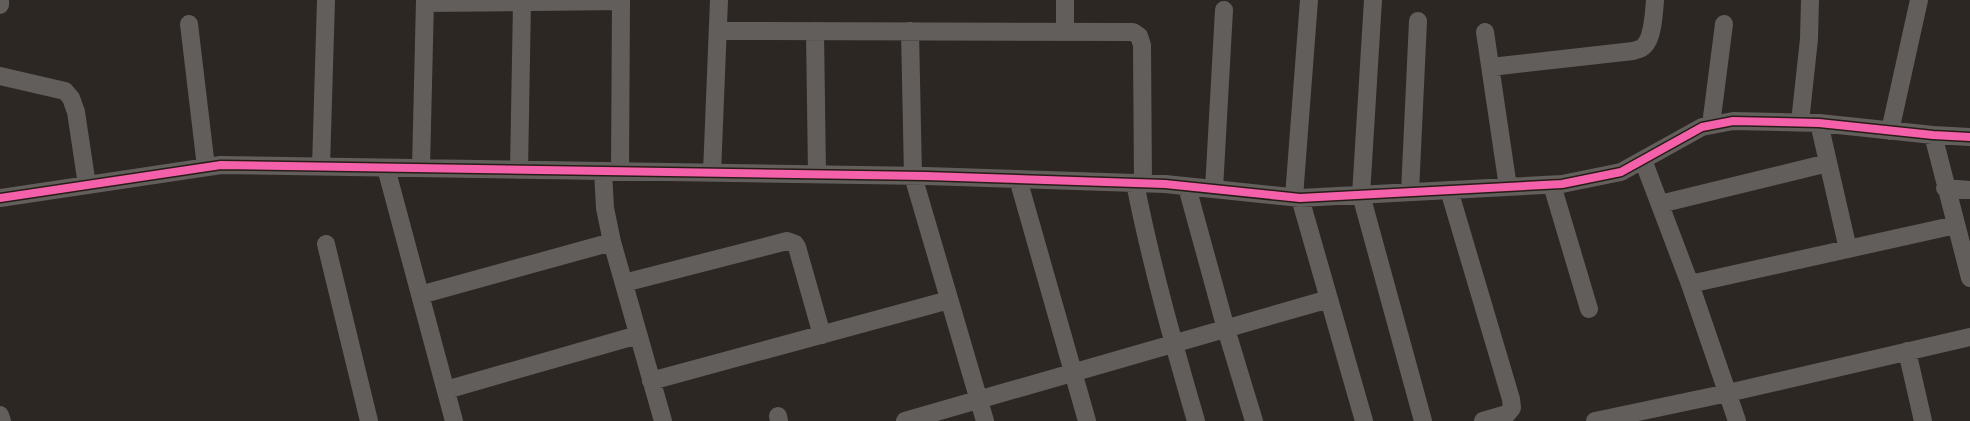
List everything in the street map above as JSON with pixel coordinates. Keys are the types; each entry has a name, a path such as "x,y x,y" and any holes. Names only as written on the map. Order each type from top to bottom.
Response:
{"street":[{"path":"0,0 0,5"},
{"path":"321,167 326,0"},
{"path":"712,173 719,0"},
{"path":"1065,0 1065,31"},
{"path":"1309,0 1297,198 1329,299 1364,421"},
{"path":"1373,0 1361,195 1423,421"},
{"path":"1490,67 1633,51 1644,47 1649,39 1656,0"},
{"path":"1800,122 1809,39 1810,0"},
{"path":"1890,131 1919,0"},
{"path":"421,168 425,1 621,1 612,171 605,208 612,242 663,421"},
{"path":"519,170 522,2"},
{"path":"1214,189 1224,10"},
{"path":"1410,192 1418,21"},
{"path":"188,24 206,167"},
{"path":"1711,125 1724,24"},
{"path":"718,31 1065,31 1133,32 1137,34 1140,39 1139,183 1142,222 1196,421"},
{"path":"815,31 816,174"},
{"path":"910,31 913,176 985,421"},
{"path":"1485,32 1508,187"},
{"path":"0,76 64,90 72,98 76,112 86,185"},
{"path":"0,198 221,165 1018,179 1139,183 1297,198 1552,185 1621,172 1702,127 1733,121 1819,123 1970,137"},
{"path":"1819,123 1848,249"},
{"path":"1933,135 1970,278"},
{"path":"1643,160 1690,284 1737,421"},
{"path":"1660,204 1828,163"},
{"path":"386,168 454,421"},
{"path":"1018,179 1087,421"},
{"path":"1552,185 1588,309"},
{"path":"1186,187 1254,421"},
{"path":"1946,188 1970,190"},
{"path":"1449,190 1511,399 1512,408 1507,414 1483,421"},
{"path":"1690,284 1956,225"},
{"path":"624,284 786,241 792,242 797,246 822,335"},
{"path":"420,295 612,242"},
{"path":"326,244 369,421"},
{"path":"905,421 1329,299"},
{"path":"651,381 949,300"},
{"path":"446,390 638,335"},
{"path":"1595,421 1638,416 1728,393 1970,337"},
{"path":"1907,352 1923,421"},
{"path":"0,415 2,421"}],"cycle path":[{"path":"0,198 221,165 926,176 1165,184 1300,198 1562,184 1621,172 1702,127 1733,121 1819,123 1970,137"}]}
